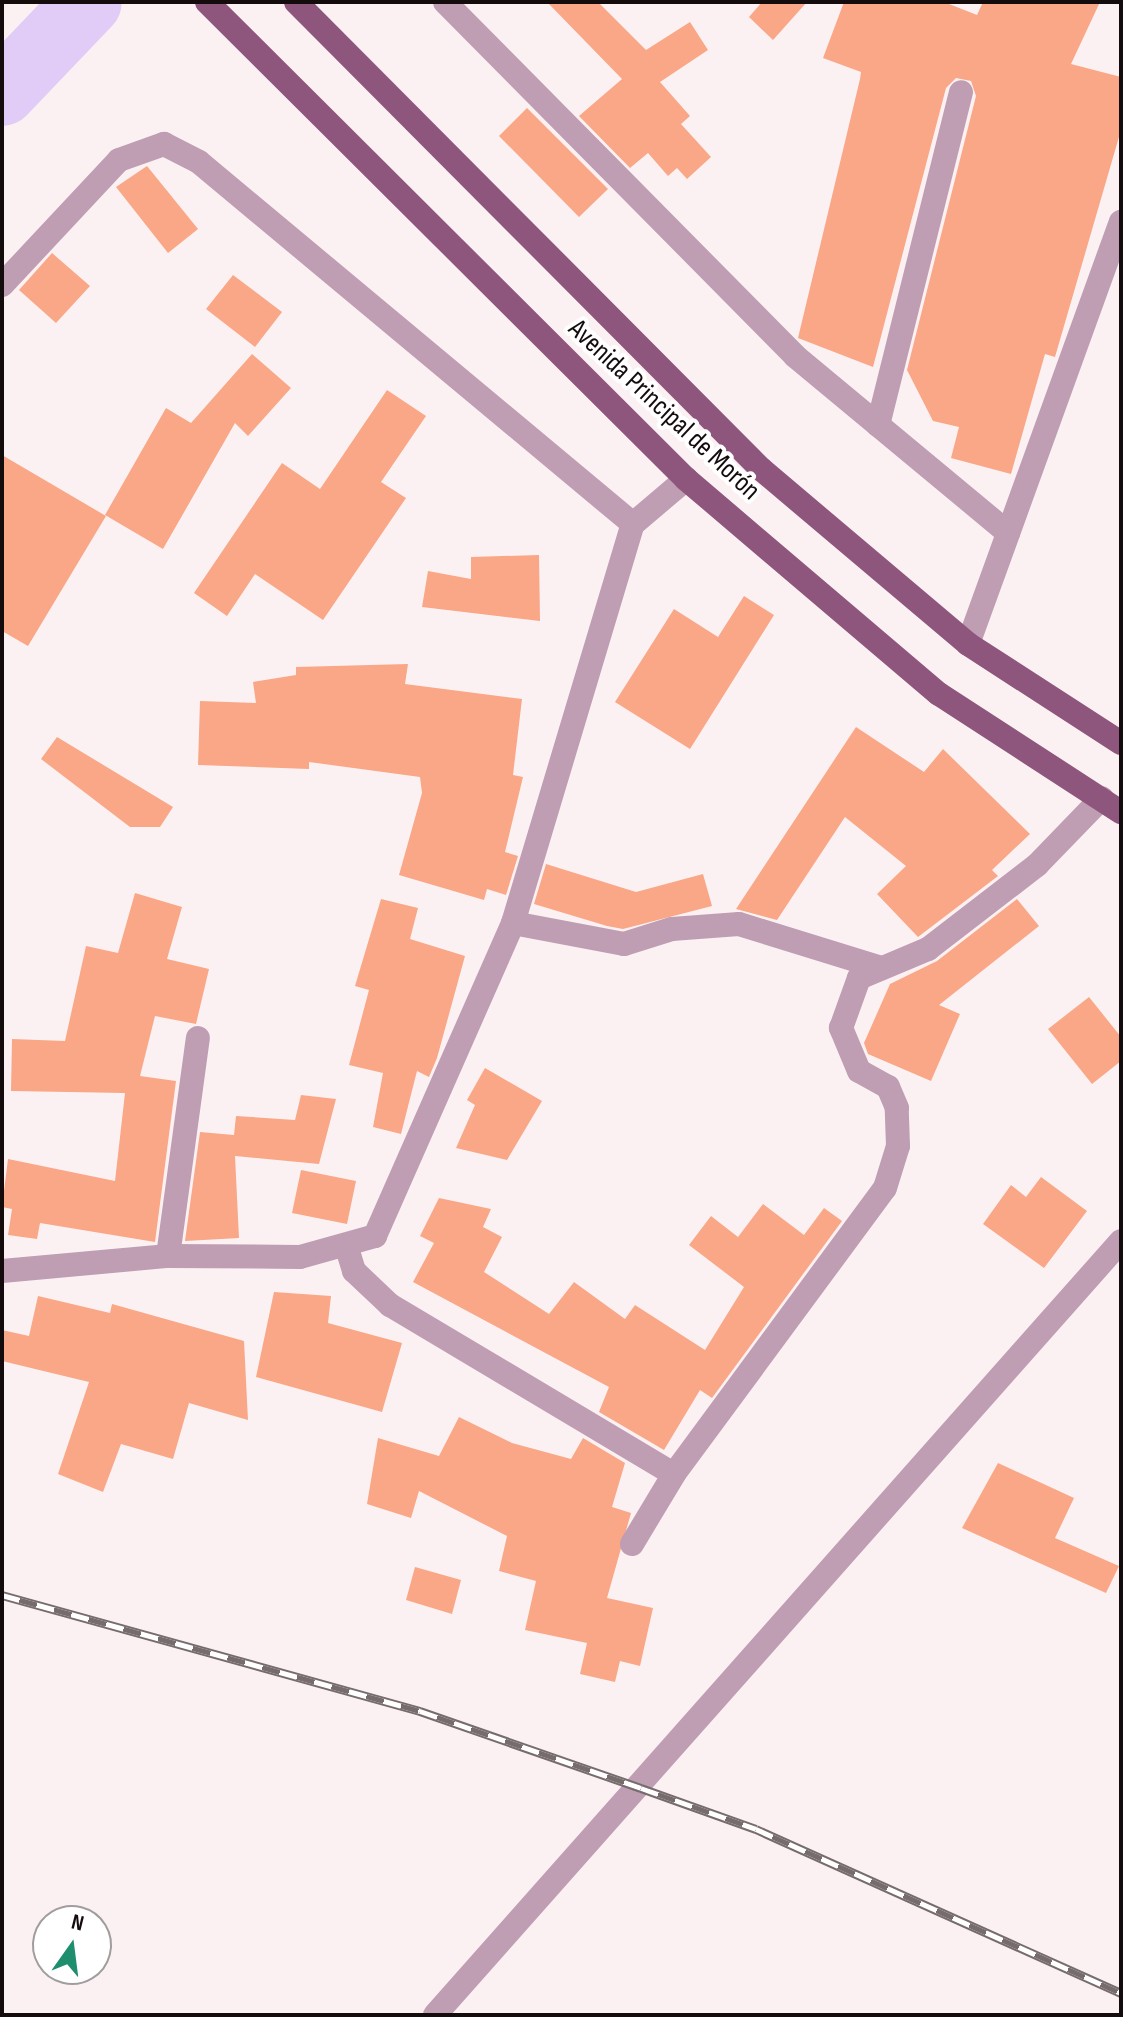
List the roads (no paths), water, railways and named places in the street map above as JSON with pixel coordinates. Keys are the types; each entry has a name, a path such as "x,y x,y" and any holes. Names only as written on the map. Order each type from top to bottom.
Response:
{"main road":[{"name":"Avenida Principal de Morón","path":"207,2 686,479 939,694 1112,805"},
{"name":"Avenida Principal de Morón","path":"296,2 761,469 968,644 1121,743"}],"street":[{"path":"445,2 795,356 1008,533"},
{"path":"878,425 961,92"},
{"path":"2,285 119,160 164,144 199,162 633,524"},
{"path":"968,644 1121,222"},
{"path":"2,1271 168,1256 300,1257 347,1248 375,1236 513,923 633,524 686,479"},
{"path":"632,1544 674,1474 885,1188 898,1146 897,1108 888,1087 859,1071 844,1049 841,1028 859,978 928,949 1112,805"},
{"path":"513,923 624,944 672,929 739,924 881,968"},
{"path":"168,1256 198,1038"},
{"path":"435,2015 1121,1241"},
{"path":"347,1248 354,1271 390,1305 674,1474"}],"waterway":[{"path":"2,92 88,2"}],"railway":[{"path":"2,1595 420,1711 641,1788 756,1829 1121,1993"}]}
